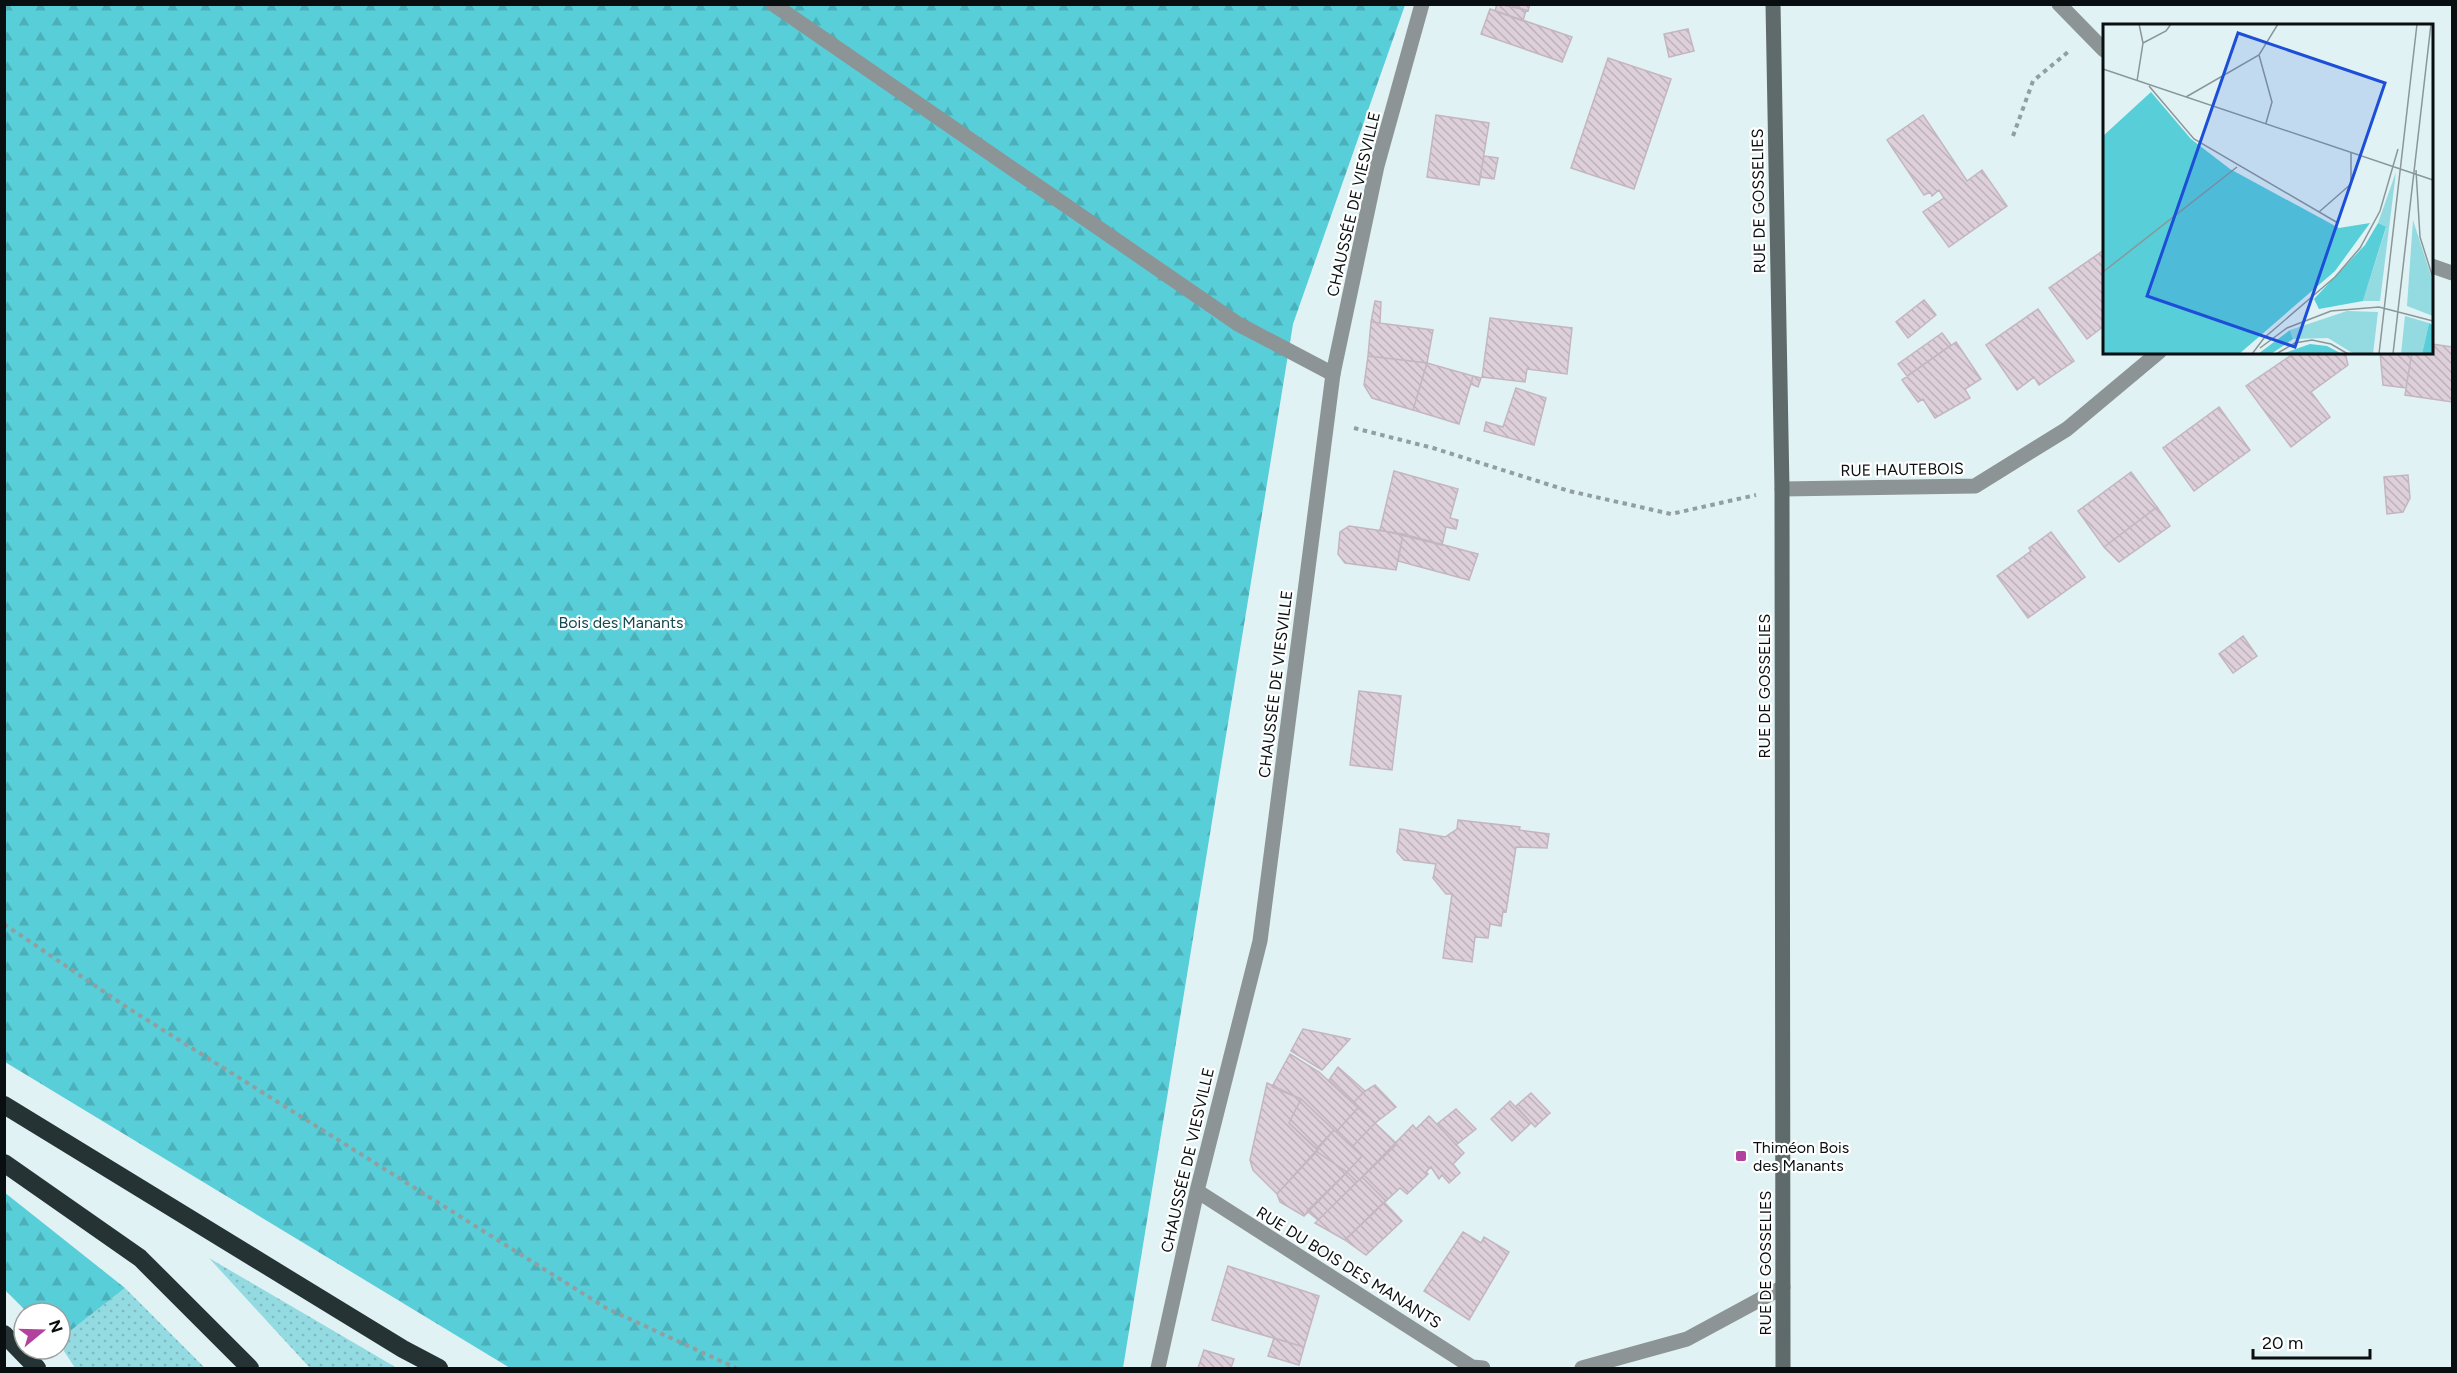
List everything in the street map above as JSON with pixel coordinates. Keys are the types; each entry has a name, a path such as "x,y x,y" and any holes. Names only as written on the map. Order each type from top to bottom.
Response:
{"highway":[{"path":"4,1105 403,1349 439,1368"},
{"path":"4,1163 140,1258 250,1368"},
{"path":"4,1334 37,1368"}],"street":[{"path":"773,4 1238,324 1334,374"},
{"name":"CHAUSSÉE DE VIESVILLE","path":"1158,1368 1197,1191 1260,941 1334,374 1377,166 1422,4"},
{"name":"RUE DE GOSSELIES","path":"1773,4 1782,489 1783,1368"},
{"path":"2060,4 2103,49"},
{"path":"2433,266 2452,273"},
{"name":"RUE HAUTEBOIS","path":"1782,489 1975,486 2067,429 2157,354"},
{"name":"RUE DU BOIS DES MANANTS","path":"1197,1191 1473,1366 1483,1368"},
{"path":"1582,1368 1687,1339 1783,1287"}],"path":[{"path":"2013,135 2033,81 2090,35"},
{"path":"1327,421 1433,448 1569,490 1671,514 1782,489"},
{"path":"4,924 128,1008 606,1308 736,1368"}],"shaded area":[{"path":"209,1258 397,1368 310,1368"},
{"path":"125,1288 205,1368 75,1368 70,1361 72,1330"}],"green space":[{"name":"Bois des Manants","path":"5,5 1405,5 1293,324 1123,1368 510,1368 5,1062"},
{"path":"4,1192 125,1288 72,1330 72,1301 16,1301 5,1290"}],"building":[{"path":"1497,4 1526,10 1523,21 1495,11"},
{"path":"1508,4 1530,4 1528,11"},
{"path":"1490,9 1572,37 1562,62 1481,34"},
{"path":"1688,29 1694,51 1669,57 1664,34"},
{"path":"1608,58 1671,79 1634,189 1571,168"},
{"path":"1436,115 1489,123 1479,185 1427,177"},
{"path":"1923,115 1967,181 1982,170 2007,206 1949,247 1923,212 1944,198 1939,190 1932,196 1930,192 1924,195 1887,140"},
{"path":"1484,156 1498,158 1494,179 1480,177"},
{"path":"2103,251 2103,327 2087,339 2049,288"},
{"path":"1924,300 1936,315 1908,338 1896,322"},
{"path":"1375,301 1381,302 1380,323 1371,322"},
{"path":"2038,309 2074,361 2039,385 2034,377 2017,390 1986,345"},
{"path":"1490,318 1572,328 1567,374 1527,369 1525,382 1482,377"},
{"path":"1371,322 1433,330 1427,363 1368,356"},
{"path":"1942,333 1951,345 1907,376 1898,364"},
{"path":"1956,342 1981,379 1965,389 1970,398 1935,418 1923,399 1918,402 1902,380"},
{"path":"2433,344 2452,347 2452,402 2405,395 2412,354 2433,354"},
{"path":"2293,354 2345,354 2348,365 2311,392 2330,417 2291,447 2246,386"},
{"path":"2380,354 2412,354 2406,388 2383,385"},
{"path":"1368,356 1427,363 1413,410 1372,398 1364,385"},
{"path":"1427,363 1473,376 1459,424 1413,410"},
{"path":"1473,376 1481,378 1478,387 1471,384"},
{"path":"1516,388 1546,398 1534,445 1484,431 1486,422 1503,427"},
{"path":"2219,407 2250,450 2194,491 2163,448"},
{"path":"1394,471 1458,489 1450,518 1458,520 1456,529 1446,527 1442,545 1380,530"},
{"path":"2131,472 2157,507 2104,547 2078,511"},
{"path":"2408,475 2410,498 2403,512 2387,514 2384,477"},
{"path":"2157,507 2170,526 2119,562 2104,547"},
{"path":"1349,526 1403,534 1396,570 1345,563 1338,554 1340,532"},
{"path":"2051,532 2085,577 2028,618 1997,576 2031,551 2029,548"},
{"path":"1403,534 1478,554 1469,580 1398,561"},
{"path":"2243,636 2257,656 2233,673 2219,654"},
{"path":"1359,691 1401,696 1392,770 1350,765"},
{"path":"1458,820 1520,827 1519,830 1549,834 1547,848 1516,847 1506,912 1503,911 1501,926 1490,924 1488,938 1475,937 1472,962 1443,958 1452,894 1446,894 1433,878 1436,864 1404,860 1397,852 1400,829 1445,837 1457,829"},
{"path":"1303,1029 1350,1039 1322,1070 1291,1051"},
{"path":"1290,1054 1319,1072 1358,1108 1336,1132 1301,1099 1272,1087"},
{"path":"1338,1067 1365,1091 1353,1103 1329,1080"},
{"path":"1267,1083 1301,1099 1289,1123 1318,1150 1277,1194 1253,1170 1250,1160"},
{"path":"1375,1085 1396,1107 1375,1123 1353,1103"},
{"path":"1531,1093 1550,1113 1535,1127 1516,1106"},
{"path":"1301,1099 1334,1130 1316,1149 1289,1123"},
{"path":"1510,1101 1531,1123 1512,1141 1491,1119"},
{"path":"1358,1108 1375,1123 1352,1147 1336,1132"},
{"path":"1456,1109 1476,1129 1456,1145 1437,1124"},
{"path":"1429,1116 1464,1153 1453,1164 1460,1173 1449,1183 1442,1175 1439,1179 1431,1167 1426,1172 1428,1174 1407,1194 1400,1188 1386,1201 1362,1177 1413,1125 1416,1129"},
{"path":"1375,1123 1397,1144 1357,1182 1347,1172 1362,1156 1352,1147"},
{"path":"1334,1130 1362,1156 1347,1172 1316,1151"},
{"path":"1316,1151 1347,1172 1304,1216 1280,1202 1277,1194"},
{"path":"1347,1172 1357,1182 1318,1220 1307,1211"},
{"path":"1362,1177 1386,1201 1345,1240 1315,1223"},
{"path":"1384,1202 1402,1221 1366,1255 1345,1240"},
{"path":"1463,1232 1481,1243 1484,1237 1509,1252 1469,1320 1424,1291"},
{"path":"1228,1266 1319,1296 1304,1347 1212,1320"},
{"path":"1274,1338 1304,1347 1299,1365 1268,1356"},
{"path":"1204,1350 1234,1359 1231,1368 1198,1368"}],"place":[{"name":"Thiméon Bois des Manants","path":"1741,1156"}]}
